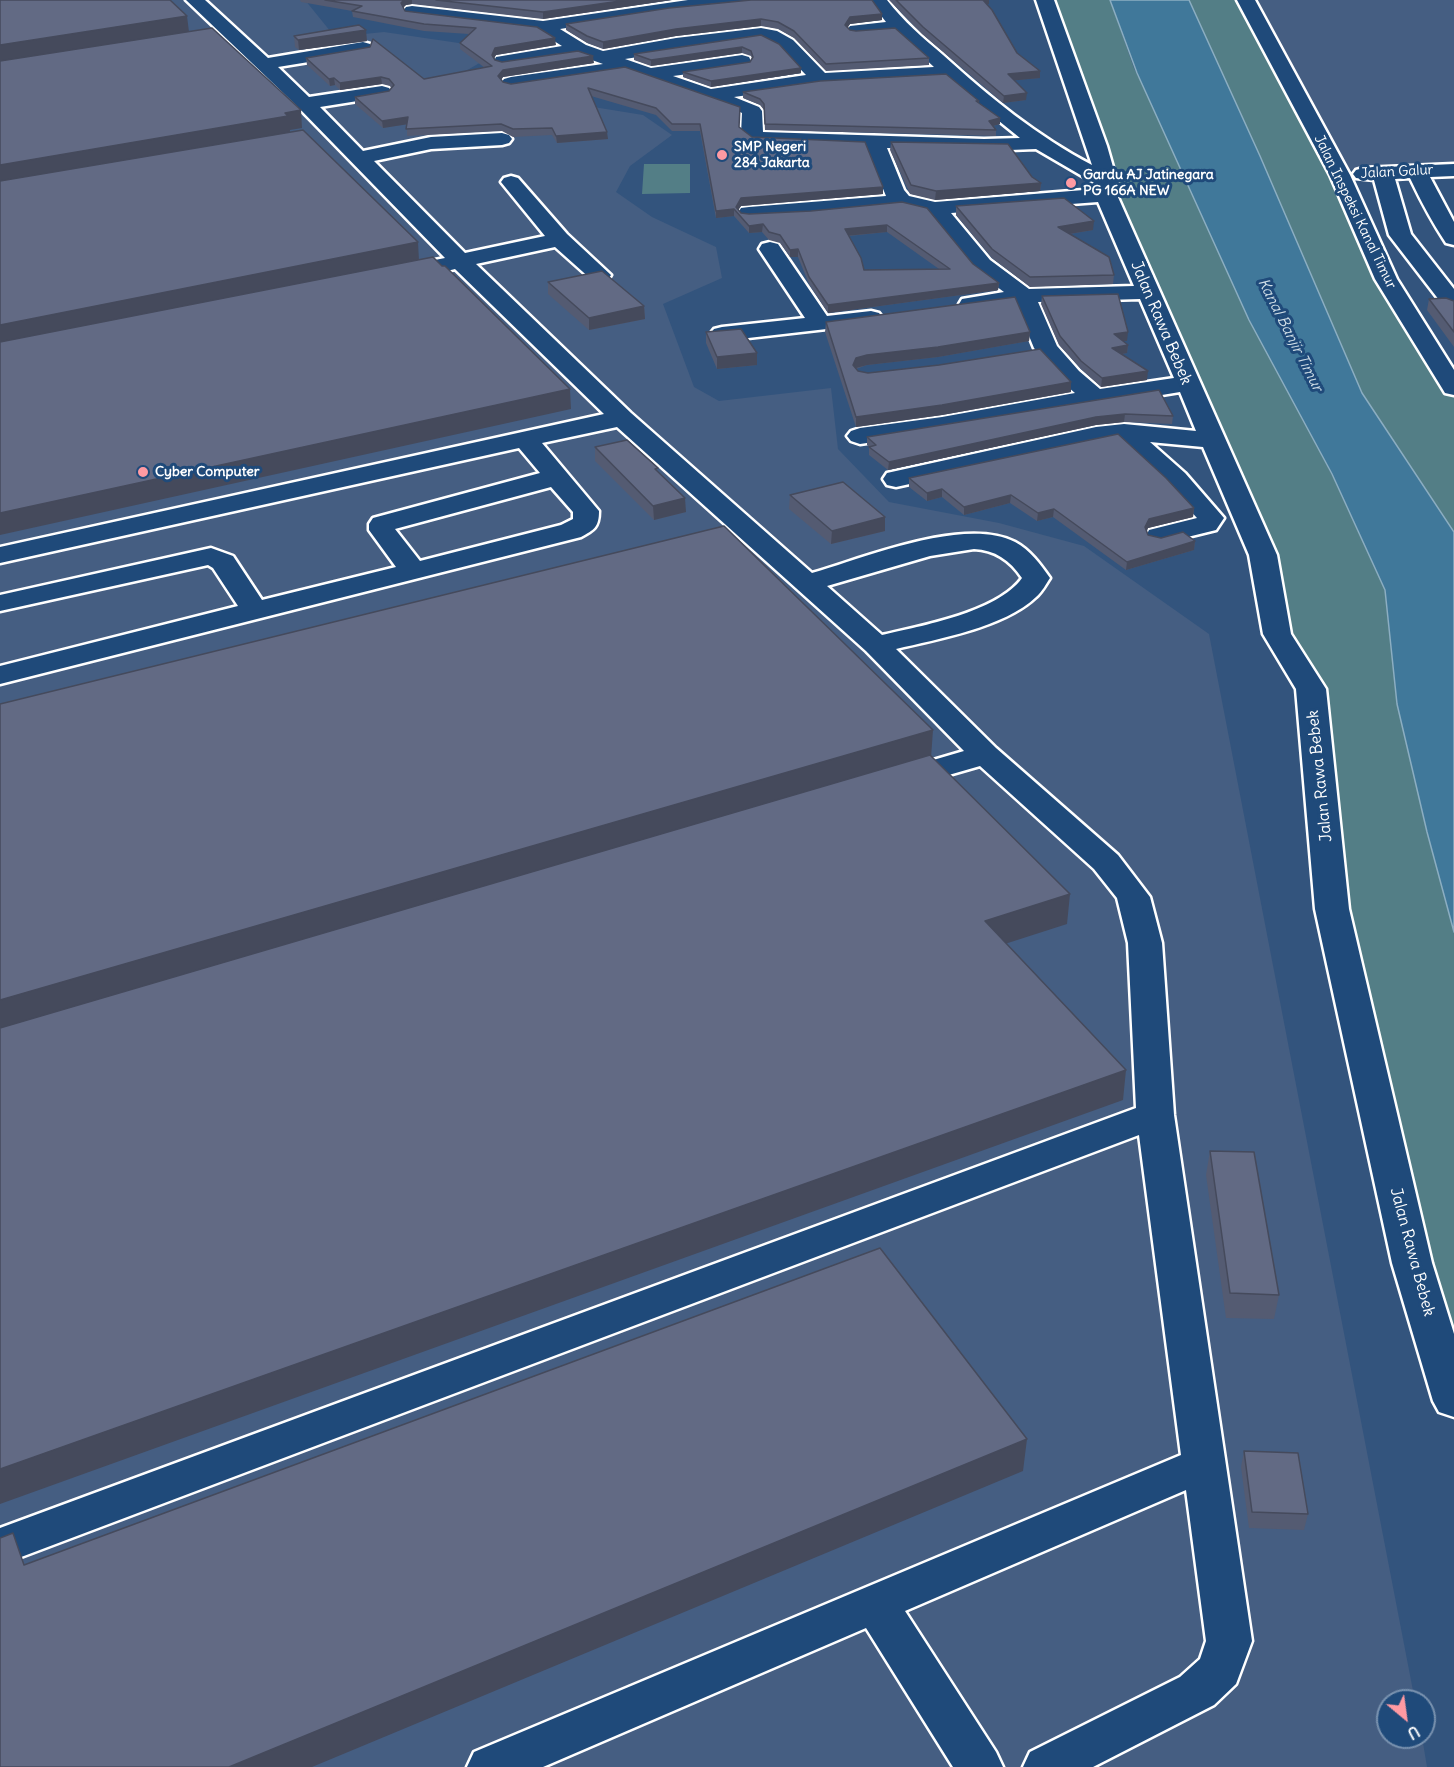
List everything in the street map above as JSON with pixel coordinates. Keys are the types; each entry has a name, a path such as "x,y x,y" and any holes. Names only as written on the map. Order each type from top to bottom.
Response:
{"street":[{"path":"195,0 305,103 460,261 622,418 876,645 984,755 1106,862 1133,897 1145,944 1155,1115 1229,1641 1220,1670 1197,1691 1047,1767"},
{"path":"601,0 651,27"},
{"path":"412,11 543,26 628,13 667,4 748,0"},
{"path":"878,0 900,26 999,114 1106,188"},
{"name":"Jalan Rawa Bebek","path":"1046,0 1094,135 1106,188 1187,384 1263,555 1277,634 1311,689 1332,909 1412,1263 1454,1401"},
{"name":"Jalan Inspeksi Kanal Timur","path":"1246,0 1340,175 1386,279 1454,388"},
{"path":"716,3 752,34"},
{"path":"543,26 579,49 752,111 751,134 781,146 874,141 984,145 1039,143"},
{"path":"856,30 900,26"},
{"path":"206,38 229,34"},
{"path":"601,57 676,44 767,34 801,57 820,79"},
{"path":"264,64 363,48"},
{"path":"502,61 579,49"},
{"path":"649,73 742,61"},
{"path":"510,83 626,66"},
{"path":"709,94 820,79 950,72"},
{"path":"305,103 382,92"},
{"path":"311,138 334,134"},
{"path":"359,158 431,143 502,139"},
{"path":"874,141 904,211"},
{"name":"Jalan Galur","path":"1340,175 1454,170"},
{"path":"1418,172 1437,212 1454,238"},
{"path":"1383,173 1400,235 1452,302"},
{"path":"511,182 559,239 600,275"},
{"path":"749,213 811,210 938,213 1106,188"},
{"path":"938,213 982,265 1024,296 1034,350 1093,396"},
{"path":"838,227 883,224"},
{"path":"425,268 559,239"},
{"path":"770,249 820,323"},
{"path":"1425,266 1454,266"},
{"path":"946,307 1024,296 1148,292"},
{"path":"722,334 890,315"},
{"path":"860,436 931,427 1093,396 1187,384"},
{"path":"0,555 622,418"},
{"path":"896,479 1096,435 1124,432 1212,440"},
{"path":"1124,432 1176,479 1211,521 1159,536"},
{"path":"0,675 571,531 586,523 586,511 525,439"},
{"path":"414,571 382,530 382,524 557,477"},
{"path":"1176,479 1227,477"},
{"path":"710,537 745,529"},
{"path":"808,583 951,543 978,540 1007,549 1026,562 1036,578 1032,588 1026,594 1010,604 977,618 876,645"},
{"path":"0,603 211,556 223,562 255,611"},
{"path":"870,789 984,755"},
{"path":"0,1547 1155,1115"},
{"path":"492,1767 1204,1464"},
{"path":"875,1604 979,1767"}],"shaded area":[{"path":"0,0 305,0 335,37 384,32 479,46 495,54 445,83 643,115 672,135 630,166 616,192 652,217 716,247 722,278 663,304 694,387 719,401 831,388 838,449 889,502 999,523 1084,546 1209,634 1413,1689 1376,1689 1376,1749 1424,1749 1427,1767 0,1767"},
{"path":"1248,0 1454,0 1454,165 1343,170"}],"green space":[{"path":"1046,0 1110,0 1134,68 1334,479 1385,590 1397,704 1427,832 1454,932 1454,1401 1353,1000 1311,689 1277,634 1263,555 1106,195"},
{"path":"1189,0 1246,0 1454,388 1454,532 1362,393"},
{"path":"644,164 690,164 690,193 642,194"}],"water":[{"name":"Kanal Banjir Timur","path":"1110,0 1189,0 1260,156 1362,393 1454,532 1454,932 1427,832 1397,704 1385,590 1332,474 1249,320 1137,73"}],"building":[{"path":"0,0 170,0 187,16 0,45"},
{"path":"325,0 404,0 401,3 405,11 537,27 555,38 495,48 492,55 495,60 502,62 578,51 593,56 503,70 498,76 503,82 511,84 625,67 740,107 739,127 752,137 865,142 883,187 741,198 736,207 741,213 749,214 811,211 902,202 927,208 973,264 999,283 828,305 809,277 798,249 790,250 780,235 769,232 763,224 749,226 734,209 716,211 700,124 672,124 656,108 588,88 607,132 556,136 552,128 513,129 501,124 406,129 408,117 382,121 355,97 389,91 394,85 389,79 381,77 340,83 334,78 329,79 306,58 370,47 373,39 424,79 492,66 460,43 476,28 424,24 352,11 362,6","holes":["887,225 950,269 864,270 861,258 845,229"]},
{"path":"436,0 627,0 543,12"},
{"path":"751,0 872,0 882,14 850,17 845,25 850,30 856,31 895,28 929,58 826,64 794,31 778,22 761,19 676,29 603,42 566,24 669,8"},
{"path":"896,0 983,0 992,10 1017,53 1040,71 1008,74 1027,93 1004,96 923,27"},
{"path":"359,25 366,30 298,40 294,36"},
{"path":"212,28 301,110 285,113 288,116 0,165 0,61"},
{"path":"761,35 779,44 801,68 711,81 683,72 750,62 753,57 751,51 742,47 651,60 634,54"},
{"path":"946,74 979,101 976,101 1000,118 989,121 996,130 765,124 764,104 760,99 743,92 820,81"},
{"path":"303,130 418,242 0,325 0,181"},
{"path":"891,142 1008,144 1032,177 1041,183 936,191 911,185"},
{"path":"1064,198 1094,221 1058,227 1109,257 1114,275 1030,277 992,249 956,206"},
{"name":"Cyber Computer","path":"433,257 445,266 570,389 0,513 0,342"},
{"path":"602,271 644,306 589,318 548,282"},
{"path":"1118,294 1128,332 1114,334 1128,345 1112,348 1148,371 1102,378 1081,361 1060,336 1042,296"},
{"path":"1015,297 1030,332 938,347 867,355 856,358 853,365 858,371 868,373 939,365 1040,349 1071,382 942,405 856,417 826,322"},
{"path":"1446,298 1454,301 1454,332 1429,299"},
{"path":"741,329 757,353 717,357 706,332"},
{"path":"1159,390 1173,416 1125,414 1096,417 889,462 869,447 876,445 867,437"},
{"path":"1118,434 1166,478 1194,508 1149,519 1145,527 1148,535 1161,538 1183,532 1195,541 1127,562 1054,509 1038,513 1011,495 964,507 942,489 927,493 909,478"},
{"path":"627,440 658,468 655,469 685,498 653,506 595,447"},
{"path":"843,482 885,517 832,531 790,495"},
{"path":"724,526 933,730 0,1000 0,704"},
{"path":"930,755 1070,894 985,921 1126,1070 0,1469 0,1028"},
{"path":"1210,1151 1254,1152 1279,1295 1230,1293"},
{"path":"880,1248 1027,1439 229,1767 0,1767 0,1538 13,1533 24,1565"},
{"path":"1244,1451 1298,1453 1308,1514 1252,1512"}],"place":[{"name":"SMP Negeri 284 Jakarta","path":"722,155"},
{"name":"Gardu AJ Jatinegara PG 166A NEW","path":"1071,183"},
{"name":"Cyber Computer","path":"143,472"}]}
